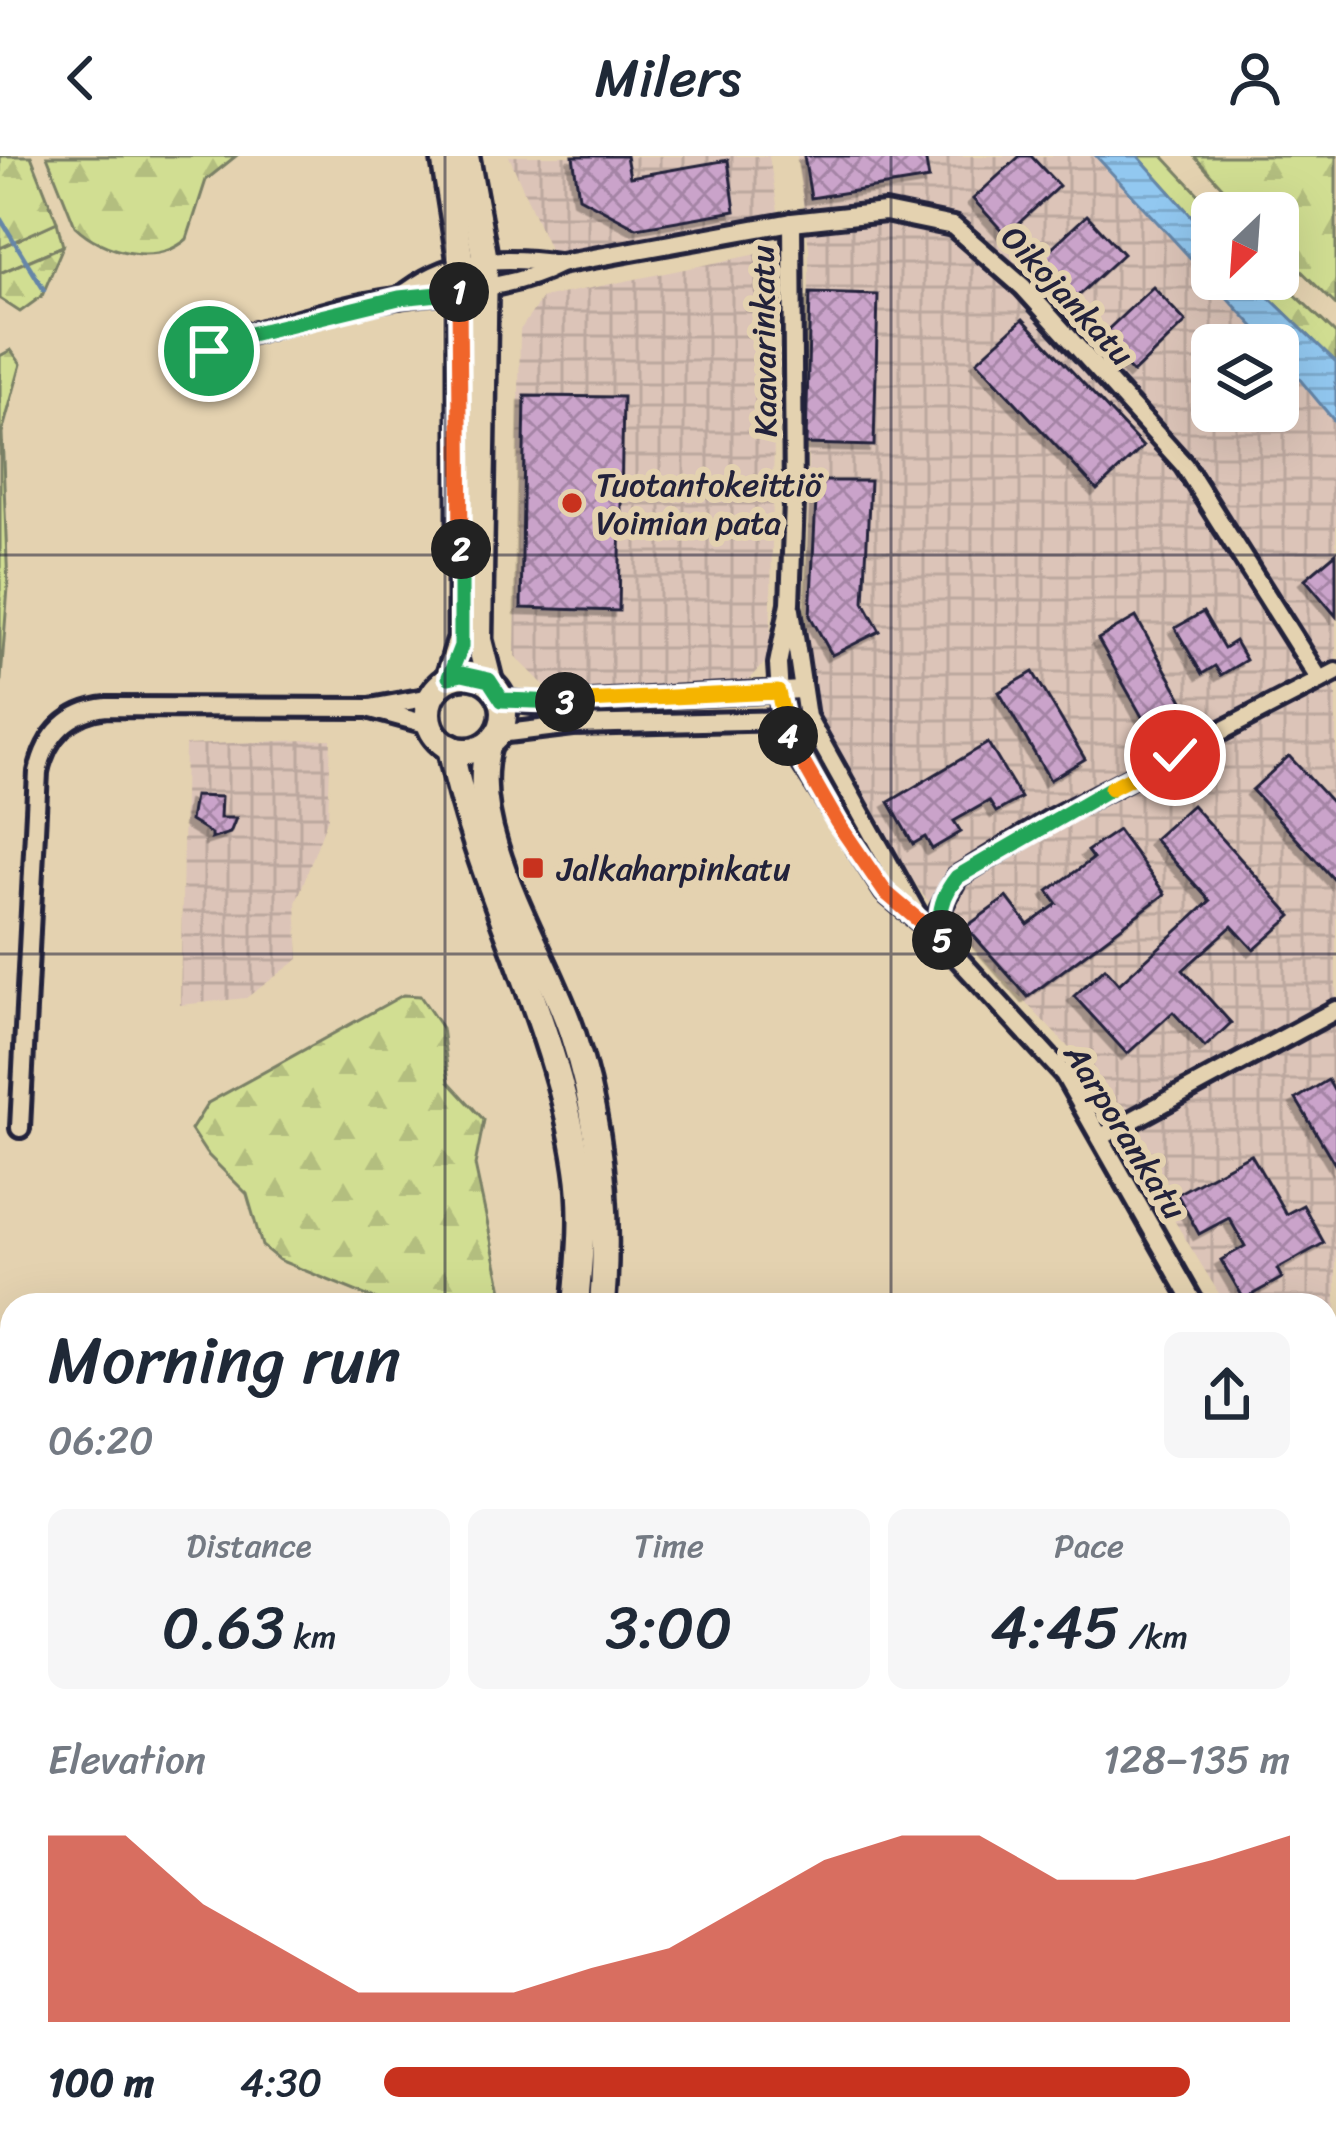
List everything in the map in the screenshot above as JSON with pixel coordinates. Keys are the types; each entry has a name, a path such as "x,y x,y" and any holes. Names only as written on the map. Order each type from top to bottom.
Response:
{"main road":[{"path":"444,156 473,261"},
{"path":"466,156 473,261 461,639 449,677 431,697 430,725 450,747 462,752 493,741"},
{"path":"472,290 479,640 495,690 493,741 481,773 482,796 514,894 572,1031 598,1138 607,1207 603,1293"},
{"path":"449,677 462,674 495,690"},
{"path":"450,747 489,892 536,1003 560,1079 580,1194 576,1293"}],"street":[{"name":"Oikojankatu","path":"473,261 560,264 792,223 912,213 953,226 980,245 1195,478 1328,676"},
{"name":"Kaavarinkatu","path":"792,223 790,603 778,692 783,721 802,763 861,857 892,899 917,915 946,945"},
{"path":"189,372 209,351 234,338 399,298 427,276 473,261"},
{"name":"Oikojankatu","path":"399,298 529,280 560,264"},
{"name":"Kaavarinkatu","path":"790,603 807,717 917,915"},
{"path":"946,945 940,927 942,901 964,872 1051,819 1328,676"},
{"path":"495,690 533,704 802,691"},
{"path":"20,1128 38,772 58,728 80,713 107,707 370,708 431,697"},
{"path":"370,708 430,725"},
{"path":"493,741 573,725 807,717"},
{"name":"Aarporankatu","path":"946,945 1064,1074 1188,1293"},
{"path":"1101,1137 1336,1010"}],"shaded area":[{"path":"509,156 769,156 779,217 551,254"},
{"path":"797,156 1096,156 1191,259 1191,300 1229,300 1252,324 1191,324 1191,432 1299,432 1299,378 1336,423 1336,1293 1219,1293 1068,1047 923,895 866,809 807,697 809,248"},
{"path":"763,253 777,268 770,657 744,686 548,689 515,656 520,330 542,298"},
{"path":"331,739 328,817 296,903 299,959 246,998 180,1005 185,745"}],"green space":[{"path":"0,156 31,156 57,222 0,248"},
{"path":"47,156 236,156 206,180 187,239 145,254 100,243 75,226"},
{"path":"1138,156 1163,156 1196,192 1191,192 1191,215"},
{"path":"1194,156 1336,156 1336,305 1299,269 1299,192 1227,192"},
{"path":"57,222 63,246 0,273 0,248"},
{"path":"63,246 42,296 20,312 0,299 0,273"},
{"path":"1299,298 1336,334 1336,362 1299,324 1272,300"},
{"path":"11,350 21,364 2,433 8,587 0,692 0,356"},
{"path":"403,995 420,996 442,1028 449,1082 484,1120 475,1165 502,1293 360,1293 279,1260 262,1246 247,1194 206,1153 191,1130 208,1103"}],"water":[{"path":"1096,156 1138,156 1191,215 1191,259"},
{"path":"1229,300 1272,300 1297,324 1252,324"},
{"path":"1299,326 1336,362 1336,423 1299,378"}],"building":[{"path":"573,156 626,156 630,177 728,160 735,211 637,228 579,197"},
{"path":"804,156 925,156 929,179 811,198"},
{"path":"1020,156 1031,156 1059,186 1006,235 973,199"},
{"path":"1087,215 1123,254 1069,304 1033,265"},
{"path":"1153,287 1186,322 1133,373 1100,337"},
{"path":"810,293 878,295 874,446 806,444"},
{"path":"1023,319 1143,447 1097,490 977,361"},
{"name":"Tuotantokeittiö Voimian pata","path":"525,396 623,397 619,611 521,608"},
{"path":"817,481 870,481 864,602 880,631 832,655 810,616"},
{"path":"1336,553 1336,616 1305,579"},
{"path":"1203,612 1224,648 1235,641 1246,660 1221,675 1215,666 1202,674 1175,628"},
{"path":"1136,617 1187,708 1149,729 1098,639"},
{"path":"1033,672 1085,759 1050,780 999,692"},
{"path":"988,743 1021,798 996,812 989,801 954,821 961,832 932,849 925,837 913,844 889,802"},
{"path":"1289,756 1336,807 1336,882 1252,790"},
{"path":"194,796 221,797 220,818 236,818 230,833 211,839 211,834 190,821"},
{"path":"1192,805 1292,916 1254,950 1232,926 1183,970 1231,1023 1205,1047 1173,1012 1127,1054 1074,996 1105,968 1119,984 1210,901 1154,839"},
{"path":"1118,830 1165,894 1028,997 966,927 1007,897 1028,925 1057,904 1048,891 1093,859 1087,851"},
{"path":"1328,1080 1336,1094 1336,1166 1296,1099"},
{"path":"1251,1154 1286,1214 1303,1205 1324,1243 1277,1269 1282,1278 1255,1293 1240,1293 1221,1260 1245,1246 1229,1218 1199,1234 1177,1194"}],"waterway":[{"path":"0,218 44,290"}],"place":[{"name":"Tuotantokeittiö Voimian pata","path":"572,503"},
{"name":"Jalkaharpinkatu","path":"533,868"}],"route":[{"path":"209,351 234,338 399,298 460,292 461,639 449,677 475,675 489,680 502,700 533,704 778,692 792,744 837,822 885,892 917,915 946,945 940,910 957,877 1051,819 1175,755"}]}
